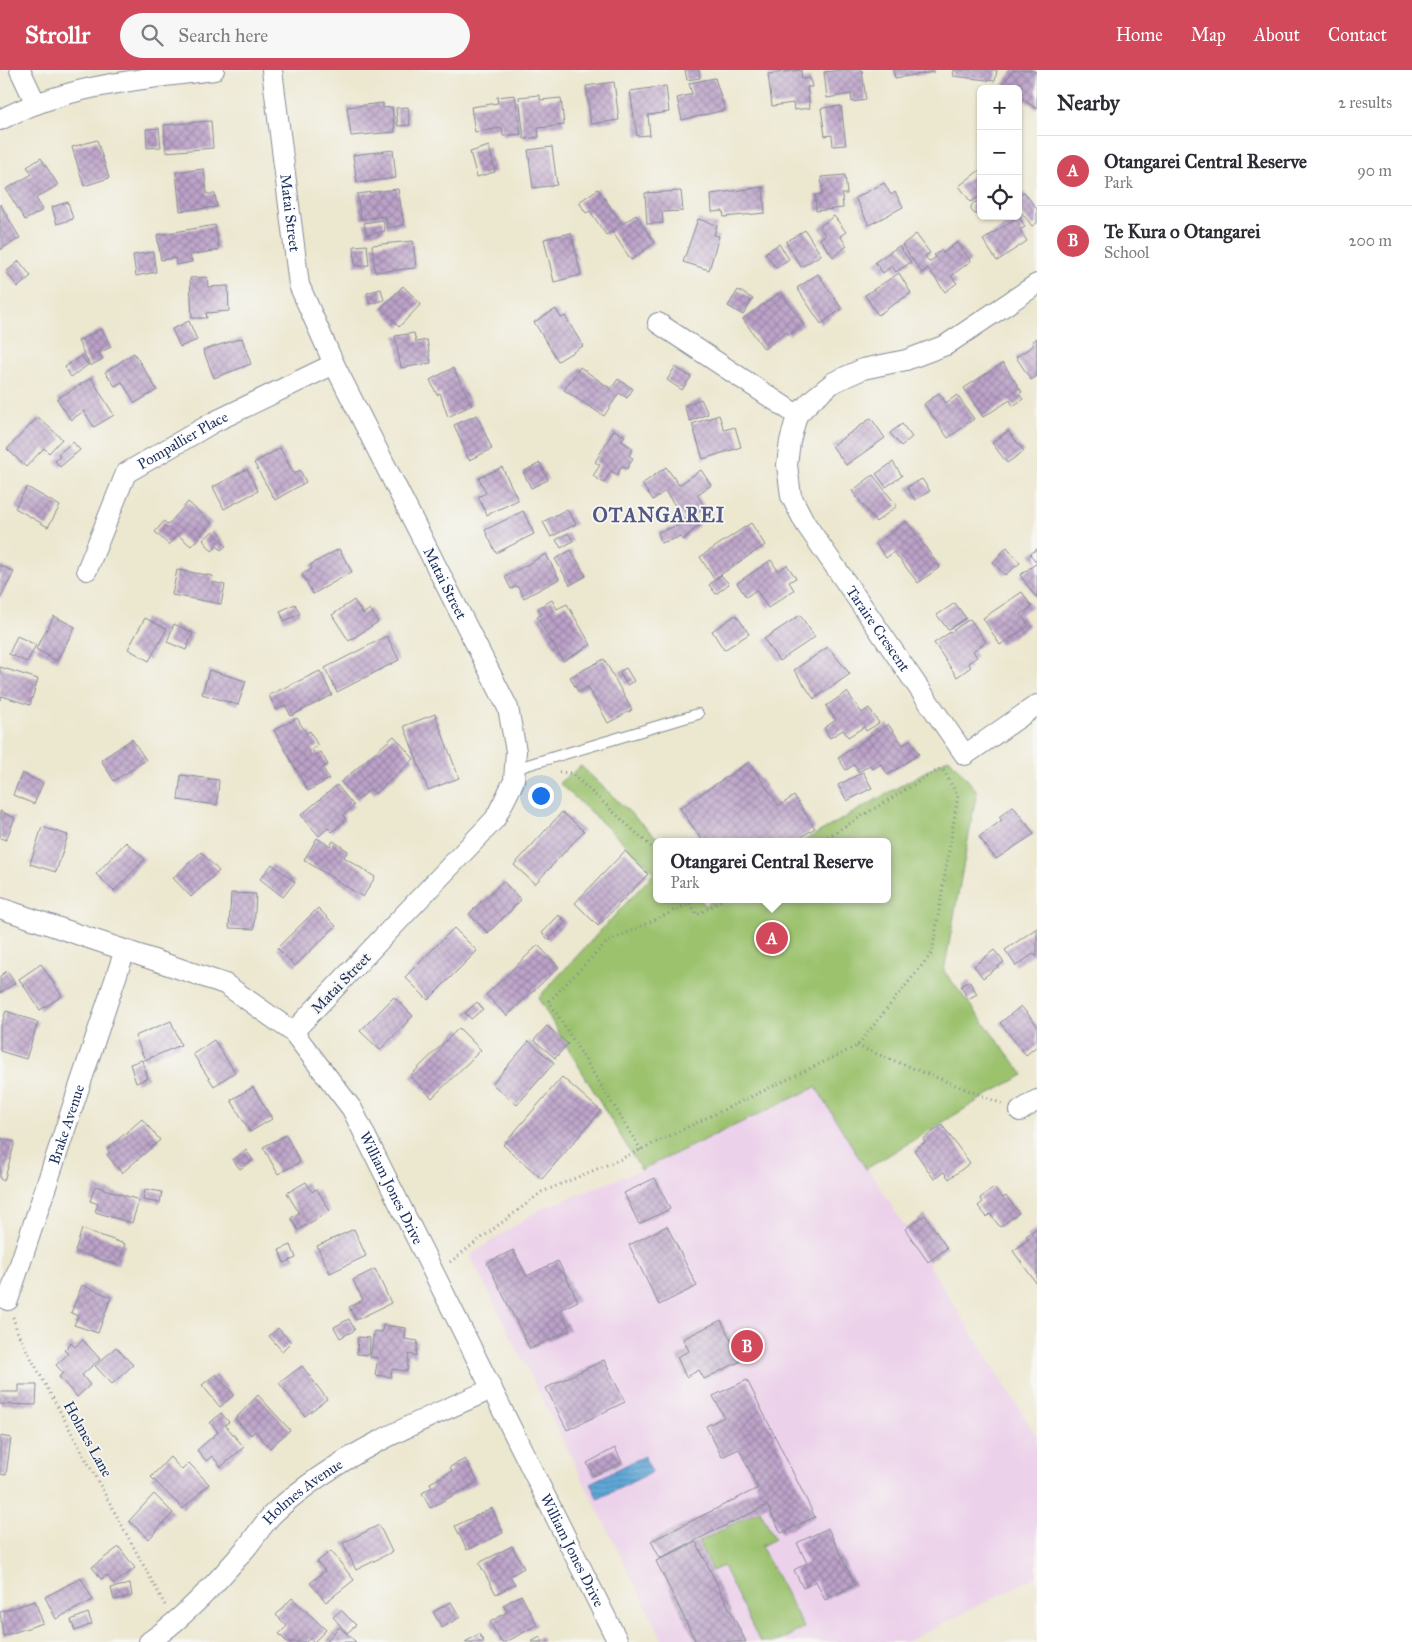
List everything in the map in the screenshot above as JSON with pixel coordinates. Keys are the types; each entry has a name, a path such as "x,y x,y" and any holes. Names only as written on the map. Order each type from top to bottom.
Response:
{"street":[{"path":"20,70 36,104"},
{"path":"0,120 36,104 77,90 114,82 214,70"},
{"name":"Matai Street","path":"272,70 299,285 334,364 508,708 516,751 514,780 495,819 293,1032"},
{"path":"658,323 797,415 834,382 863,369 906,360 946,345 1037,284"},
{"name":"Pompallier Place","path":"87,570 126,473 214,422 334,364"},
{"name":"Taraire Crescent","path":"797,415 790,441 788,465 791,496 804,523 965,755"},
{"path":"965,755 1037,705"},
{"name":"William Jones Drive","path":"0,908 225,984 293,1032 352,1109 618,1642"},
{"name":"Brake Avenue","path":"8,1300 124,950"},
{"name":"Holmes Avenue","path":"149,1642 175,1624 246,1548 274,1513 317,1476 352,1456 492,1389"}],"lane":[{"path":"514,769 698,714"}],"path":[{"path":"826,838 965,755"},
{"path":"434,1275 542,1192 641,1150 857,1046 932,953 958,796 942,768"},
{"path":"552,772 571,773 653,848"},
{"path":"641,1150 549,1001 606,943 685,903"},
{"path":"690,903 697,915 717,903"},
{"path":"857,1046 1032,1104"},
{"name":"Holmes Lane","path":"8,1300 18,1334 154,1585"}],"shaded area":[{"path":"817,1087 1037,1437 1037,1576 906,1642 664,1642 470,1255 539,1210 641,1170"}],"green space":[{"path":"949,758 977,791 944,971 1024,1075 994,1091 866,1169 816,1087 641,1170 538,998 653,874 653,903 703,903 705,906 709,903 891,903 891,838 809,838"},
{"path":"581,766 657,838 653,838 653,870 559,783"},
{"path":"760,1510 775,1539 761,1546 804,1628 777,1642 760,1642 723,1566 712,1571 698,1542"}],"water":[{"path":"644,1456 652,1472 598,1499 590,1483"}],"building":[{"path":"685,70 699,70 700,78 687,80"},
{"path":"801,70 802,79 810,78 812,87 807,87 810,108 794,110 793,103 772,106 768,74"},
{"path":"862,70 866,100 852,102 851,94 827,98 824,72"},
{"path":"893,70 934,70 934,72 895,78"},
{"path":"954,70 997,70 995,81 953,76"},
{"path":"1013,70 1032,70 1037,73 1037,109 1022,99 1022,85 1003,84"},
{"path":"715,78 725,110 682,120 677,98 692,94 689,83"},
{"path":"614,82 619,120 591,124 586,86"},
{"path":"666,86 669,112 648,115 650,135 637,136 630,91"},
{"path":"515,95 521,134 503,136 502,128 475,132 471,107 498,103 497,97"},
{"path":"540,95 540,100 561,98 564,125 538,128 539,137 524,139 519,97"},
{"path":"383,103 383,108 392,107 395,132 351,136 347,107"},
{"path":"841,106 846,145 833,146 832,135 825,136 821,108"},
{"path":"408,107 410,125 398,126 396,108"},
{"path":"211,121 213,148 166,152 164,125"},
{"path":"159,128 161,147 147,148 146,129"},
{"path":"97,140 109,178 84,186 72,147"},
{"path":"489,146 495,172 477,177 470,152"},
{"path":"552,147 557,185 533,188 528,150"},
{"path":"393,150 396,178 357,183 353,155"},
{"path":"41,158 58,185 36,198 43,210 25,220 6,189 32,174 27,167"},
{"path":"204,169 207,194 215,194 217,207 180,211 176,172"},
{"path":"977,172 977,198 971,202 959,186"},
{"path":"845,175 847,194 842,194 843,208 816,211 815,195 823,194 821,177"},
{"path":"884,183 891,195 895,192 903,207 869,225 855,198"},
{"path":"763,187 765,213 724,217 723,211 712,212 711,194"},
{"path":"398,189 404,225 387,228 385,216 361,219 357,194"},
{"path":"598,189 622,224 636,215 655,243 631,260 612,231 606,235 590,211 586,213 579,202"},
{"path":"681,191 683,211 662,212 663,223 647,224 645,193"},
{"path":"1024,192 1037,209 1037,223 1032,226 1022,213 1022,193"},
{"path":"68,202 73,219 57,224 52,207"},
{"path":"977,202 977,214 971,208"},
{"path":"0,204 20,238 0,250"},
{"path":"834,216 846,232 840,236 847,246 833,257 820,239 825,235 819,227"},
{"path":"698,219 717,225 714,235 719,236 709,270 683,262"},
{"path":"383,220 385,231 367,235 364,223"},
{"path":"1013,220 1021,220 1025,227 1020,230 1027,241 997,261 983,240"},
{"path":"215,225 219,250 190,255 192,262 176,265 175,258 161,260 157,235"},
{"path":"805,230 821,255 801,267 786,242"},
{"path":"571,233 581,275 554,282 544,239"},
{"path":"916,234 930,253 925,256 929,262 936,257 934,255 942,250 943,253 957,242 971,261 951,276 957,283 945,292 928,268 922,273 902,245"},
{"path":"413,241 416,268 375,272 372,245"},
{"path":"779,244 789,259 776,268 765,253"},
{"path":"367,245 369,265 355,266 354,246"},
{"path":"899,246 911,262 896,272 892,266 883,273 875,262"},
{"path":"153,252 156,272 136,276 133,255"},
{"path":"19,261 31,276 18,287 6,272"},
{"path":"899,273 911,293 878,315 865,295"},
{"path":"818,274 842,309 821,324 797,288"},
{"path":"207,277 208,287 228,286 229,311 206,313 207,318 192,318 190,278"},
{"path":"403,286 421,304 399,327 381,308"},
{"path":"381,289 384,300 370,304 367,293"},
{"path":"738,290 753,299 743,315 728,306"},
{"path":"781,292 804,325 789,335 787,332 764,349 743,319"},
{"path":"556,309 561,318 565,316 583,346 558,361 534,322"},
{"path":"189,321 197,340 180,347 172,329"},
{"path":"102,329 111,347 99,353 103,359 90,366 78,341"},
{"path":"414,333 416,342 427,340 431,363 401,368 395,336"},
{"path":"242,338 251,364 214,378 203,350"},
{"path":"1037,338 1037,376 1031,380 1016,357 1034,345 1032,342"},
{"path":"134,353 157,390 135,403 122,382 115,386 105,372"},
{"path":"81,356 88,365 71,377 65,367"},
{"path":"1003,363 1022,392 1019,394 1023,399 1013,406 1010,400 983,417 964,388"},
{"path":"580,367 611,389 618,379 633,389 627,398 619,393 604,416 564,390"},
{"path":"675,367 691,377 682,390 667,380"},
{"path":"453,368 472,405 448,417 440,393 437,395 430,380"},
{"path":"91,378 114,415 94,427 84,411 71,420 57,399"},
{"path":"939,393 946,403 957,395 974,419 948,438 924,404"},
{"path":"701,399 708,414 690,421 684,406"},
{"path":"477,415 492,449 469,460 454,425"},
{"path":"719,415 724,430 735,427 741,447 703,459 692,424"},
{"path":"38,417 62,439 49,453 44,448 26,467 7,449"},
{"path":"871,418 885,438 846,465 832,446"},
{"path":"902,424 912,437 901,446 890,433"},
{"path":"614,430 625,436 621,441 633,448 629,456 633,458 627,469 622,466 617,475 611,471 604,483 593,476 600,465 595,462"},
{"path":"1008,431 1024,451 1007,463 992,443"},
{"path":"73,442 80,450 60,467 55,461 60,457 58,454"},
{"path":"280,448 294,474 300,470 306,482 275,500 254,463"},
{"path":"893,462 902,476 886,487 876,474"},
{"path":"540,463 548,480 531,488 523,472"},
{"path":"502,467 518,500 487,515 478,497 486,493 479,478"},
{"path":"666,467 679,485 701,470 711,485 697,495 705,507 685,520 665,491 653,500 642,484"},
{"path":"247,469 258,491 224,509 213,487"},
{"path":"873,475 897,506 876,522 852,491"},
{"path":"922,479 930,491 915,500 907,487"},
{"path":"27,487 60,506 48,527 15,508"},
{"path":"188,502 212,523 191,546 178,535 169,545 155,532 164,521 168,525"},
{"path":"567,509 576,524 551,537 543,522"},
{"path":"523,511 534,534 496,553 485,530"},
{"path":"691,517 699,525 683,540 680,537 661,543 658,532 680,525"},
{"path":"906,521 940,567 918,583 894,552 886,558 876,544"},
{"path":"751,523 765,545 714,579 700,557"},
{"path":"213,531 226,546 221,550 217,546 212,551 203,540"},
{"path":"568,533 573,541 561,548 556,540"},
{"path":"1007,547 1020,563 1005,575 993,562"},
{"path":"339,549 352,572 313,594 302,574 312,569 310,565"},
{"path":"1037,549 1037,563 1030,554"},
{"path":"571,550 586,576 570,585 555,559"},
{"path":"546,554 559,579 524,598 517,586 511,589 505,577"},
{"path":"771,560 778,571 787,565 796,578 789,582 794,590 768,608 756,590 746,597 737,583"},
{"path":"1037,563 1037,599 1020,575"},
{"path":"0,565 14,572 0,599"},
{"path":"177,570 213,576 212,582 225,585 221,604 172,595"},
{"path":"721,575 729,584 716,594 709,585"},
{"path":"1022,592 1032,607 1021,614 1029,626 1000,645 983,618"},
{"path":"354,600 363,614 370,609 378,622 349,641 332,615"},
{"path":"552,600 557,609 567,604 591,645 563,661 537,617 542,614 538,608"},
{"path":"955,603 966,618 948,630 937,615"},
{"path":"295,604 300,614 284,621 280,611"},
{"path":"736,615 749,634 724,650 712,631"},
{"path":"800,615 815,637 779,661 764,639"},
{"path":"54,616 75,627 57,661 36,649"},
{"path":"145,618 167,629 149,661 128,649"},
{"path":"970,619 986,642 973,651 977,657 968,663 971,667 957,677 934,643"},
{"path":"174,624 193,633 186,650 167,642"},
{"path":"17,636 36,645 27,662 9,654"},
{"path":"387,636 399,660 337,692 325,668"},
{"path":"828,647 850,674 814,699 794,670"},
{"path":"604,659 632,710 608,723 588,687 578,692 570,677"},
{"path":"0,667 38,679 30,705 2,696 0,700"},
{"path":"626,668 634,681 627,685 619,672"},
{"path":"209,670 246,681 238,705 202,694"},
{"path":"320,671 332,695 291,716 285,705 276,710 269,695"},
{"path":"847,692 862,713 869,708 879,723 866,731 864,727 848,737 843,730 830,738 824,728 836,720 826,706"},
{"path":"435,714 459,778 428,790 404,726"},
{"path":"297,718 306,733 310,731 318,746 312,749 315,755 321,752 328,765 323,768 329,779 308,791 274,730"},
{"path":"888,724 903,745 910,740 919,754 888,775 881,764 873,769 870,765 859,772 854,765 846,770 838,758"},
{"path":"394,736 414,759 375,794 370,789 358,800 341,782"},
{"path":"132,739 146,760 114,781 101,760"},
{"path":"749,762 779,806 794,796 815,828 800,838 700,838 680,808"},
{"path":"863,772 872,788 847,801 838,785"},
{"path":"22,773 43,783 34,804 13,795"},
{"path":"181,775 219,780 217,805 178,800"},
{"path":"337,785 354,806 343,815 346,820 332,832 328,828 319,836 301,815"},
{"path":"1013,806 1034,834 996,859 979,837 1002,820 999,817"},
{"path":"0,811 15,818 6,840 0,838"},
{"path":"562,812 584,831 535,884 514,865"},
{"path":"42,827 68,835 56,872 30,864"},
{"path":"317,838 330,846 333,841 348,851 344,857 375,877 363,897 304,860"},
{"path":"126,842 145,859 114,891 96,874"},
{"path":"625,851 648,874 598,926 575,903"},
{"path":"201,852 219,871 191,897 173,878"},
{"path":"272,864 295,882 283,897 260,879"},
{"path":"503,881 521,900 488,933 469,914"},
{"path":"231,893 256,894 254,929 229,928"},
{"path":"318,908 336,926 295,966 277,948"},
{"path":"559,915 566,922 549,940 542,933"},
{"path":"454,928 477,951 428,1000 405,977"},
{"path":"1037,928 1037,957 1033,954 1016,966 1005,950"},
{"path":"538,945 559,967 507,1016 486,995"},
{"path":"994,950 1004,962 983,978 974,966"},
{"path":"41,964 62,996 40,1010 19,979"},
{"path":"7,971 15,983 0,993 0,976"},
{"path":"969,981 977,994 968,999 961,986"},
{"path":"394,997 413,1016 380,1050 360,1031"},
{"path":"477,1002 483,1009 471,1019 465,1013"},
{"path":"1021,1006 1037,1025 1037,1046 1026,1055 1000,1023"},
{"path":"6,1011 38,1022 26,1059 0,1051 0,1029"},
{"path":"171,1021 181,1045 145,1060 135,1036"},
{"path":"547,1026 568,1044 555,1058 534,1040"},
{"path":"459,1028 481,1050 432,1098 410,1076"},
{"path":"214,1040 235,1072 214,1086 193,1054"},
{"path":"529,1041 554,1063 517,1105 492,1084"},
{"path":"142,1060 148,1078 136,1083 130,1064"},
{"path":"562,1077 601,1111 542,1179 503,1145"},
{"path":"253,1087 272,1119 250,1132 231,1100"},
{"path":"142,1119 160,1140 122,1173 107,1155 110,1153 107,1149"},
{"path":"942,1125 970,1163 949,1179 944,1172 934,1179 914,1150 925,1142 923,1139"},
{"path":"286,1135 300,1162 278,1174 263,1147"},
{"path":"0,1138 15,1142 4,1181 0,1179"},
{"path":"246,1150 253,1160 240,1169 233,1160"},
{"path":"655,1178 670,1209 639,1224 624,1193"},
{"path":"306,1182 312,1192 317,1189 330,1211 298,1230 291,1218 299,1213 287,1193"},
{"path":"95,1186 139,1200 132,1223 95,1212 98,1204 90,1201"},
{"path":"994,1188 1003,1198 1006,1196 1019,1213 1000,1227 990,1214 987,1217 978,1206 983,1202 980,1198"},
{"path":"145,1189 162,1192 160,1203 143,1200"},
{"path":"925,1215 947,1248 928,1262 905,1229"},
{"path":"667,1226 697,1286 659,1305 629,1245"},
{"path":"1037,1228 1037,1284 1013,1251 1029,1239 1026,1236"},
{"path":"82,1229 125,1244 118,1265 75,1251"},
{"path":"354,1229 366,1256 330,1273 317,1246"},
{"path":"291,1245 296,1258 284,1263 279,1250"},
{"path":"513,1250 527,1276 558,1261 578,1301 560,1310 570,1330 530,1349 487,1263"},
{"path":"375,1269 391,1303 356,1320 349,1307 363,1300 353,1280"},
{"path":"82,1285 111,1297 98,1333 74,1325 78,1316 71,1313"},
{"path":"349,1319 355,1330 340,1338 334,1327"},
{"path":"721,1320 741,1361 704,1379 699,1370 686,1377 677,1357 689,1351 683,1339"},
{"path":"383,1325 406,1328 405,1339 418,1341 416,1356 409,1354 407,1371 392,1369 391,1377 375,1375 378,1358 370,1357 374,1331 382,1332"},
{"path":"278,1328 291,1342 282,1351 269,1336"},
{"path":"358,1337 370,1338 369,1355 357,1354"},
{"path":"83,1340 100,1359 82,1375 90,1385 77,1397 59,1377 63,1373 56,1365 68,1354 64,1350 71,1343 75,1347"},
{"path":"116,1347 133,1365 112,1384 95,1366"},
{"path":"604,1360 625,1402 567,1430 546,1388"},
{"path":"302,1366 327,1399 305,1416 279,1383"},
{"path":"216,1374 234,1395 220,1407 202,1385"},
{"path":"747,1380 815,1517 781,1533 767,1505 660,1558 651,1541 758,1488 739,1449 722,1457 706,1426 724,1417 713,1396"},
{"path":"19,1385 37,1385 36,1405 0,1404 0,1392 19,1392"},
{"path":"258,1395 290,1430 270,1448 255,1431 251,1435 235,1419"},
{"path":"221,1413 229,1422 225,1425 244,1447 221,1467 212,1456 206,1461 197,1450 218,1432 210,1423"},
{"path":"0,1436 11,1438 6,1475 0,1474"},
{"path":"615,1448 622,1462 594,1476 587,1463"},
{"path":"170,1457 182,1470 189,1463 209,1484 183,1509 151,1477"},
{"path":"465,1459 478,1482 430,1508 422,1493 432,1487 430,1483 452,1471 450,1467"},
{"path":"154,1494 173,1513 149,1539 129,1521"},
{"path":"492,1508 503,1533 467,1550 455,1526"},
{"path":"379,1525 392,1552 356,1570 343,1543"},
{"path":"828,1528 855,1585 825,1600 816,1581 803,1588 794,1570 807,1563 797,1543"},
{"path":"696,1542 746,1642 696,1642 656,1561"},
{"path":"512,1546 524,1568 510,1576 515,1584 496,1594 479,1563"},
{"path":"119,1547 135,1568 114,1584 107,1575 101,1579 92,1567"},
{"path":"331,1551 354,1580 326,1602 310,1583 325,1571 317,1562"},
{"path":"81,1578 93,1600 56,1619 45,1597"},
{"path":"130,1584 132,1596 114,1600 111,1588"},
{"path":"521,1595 537,1625 506,1642 501,1642 490,1622 507,1612 503,1605"},
{"path":"292,1598 326,1630 314,1642 310,1638 306,1642 287,1642 279,1634 287,1626 276,1615"},
{"path":"35,1601 43,1623 3,1636 0,1612"},
{"path":"451,1602 460,1617 442,1628 433,1612"},
{"path":"341,1610 356,1625 347,1633 333,1617"},
{"path":"88,1613 92,1624 75,1631 71,1620"},
{"path":"339,1627 356,1642 326,1642"},
{"path":"479,1634 484,1642 465,1642"},
{"path":"540,1637 543,1642 531,1642"}],"place":[{"name":"Otangarei Central Reserve","path":"772,938"},
{"name":"Te Kura o Otangarei","path":"747,1346"}],"district":[{"name":"OTANGAREI","path":"659,515"}]}
